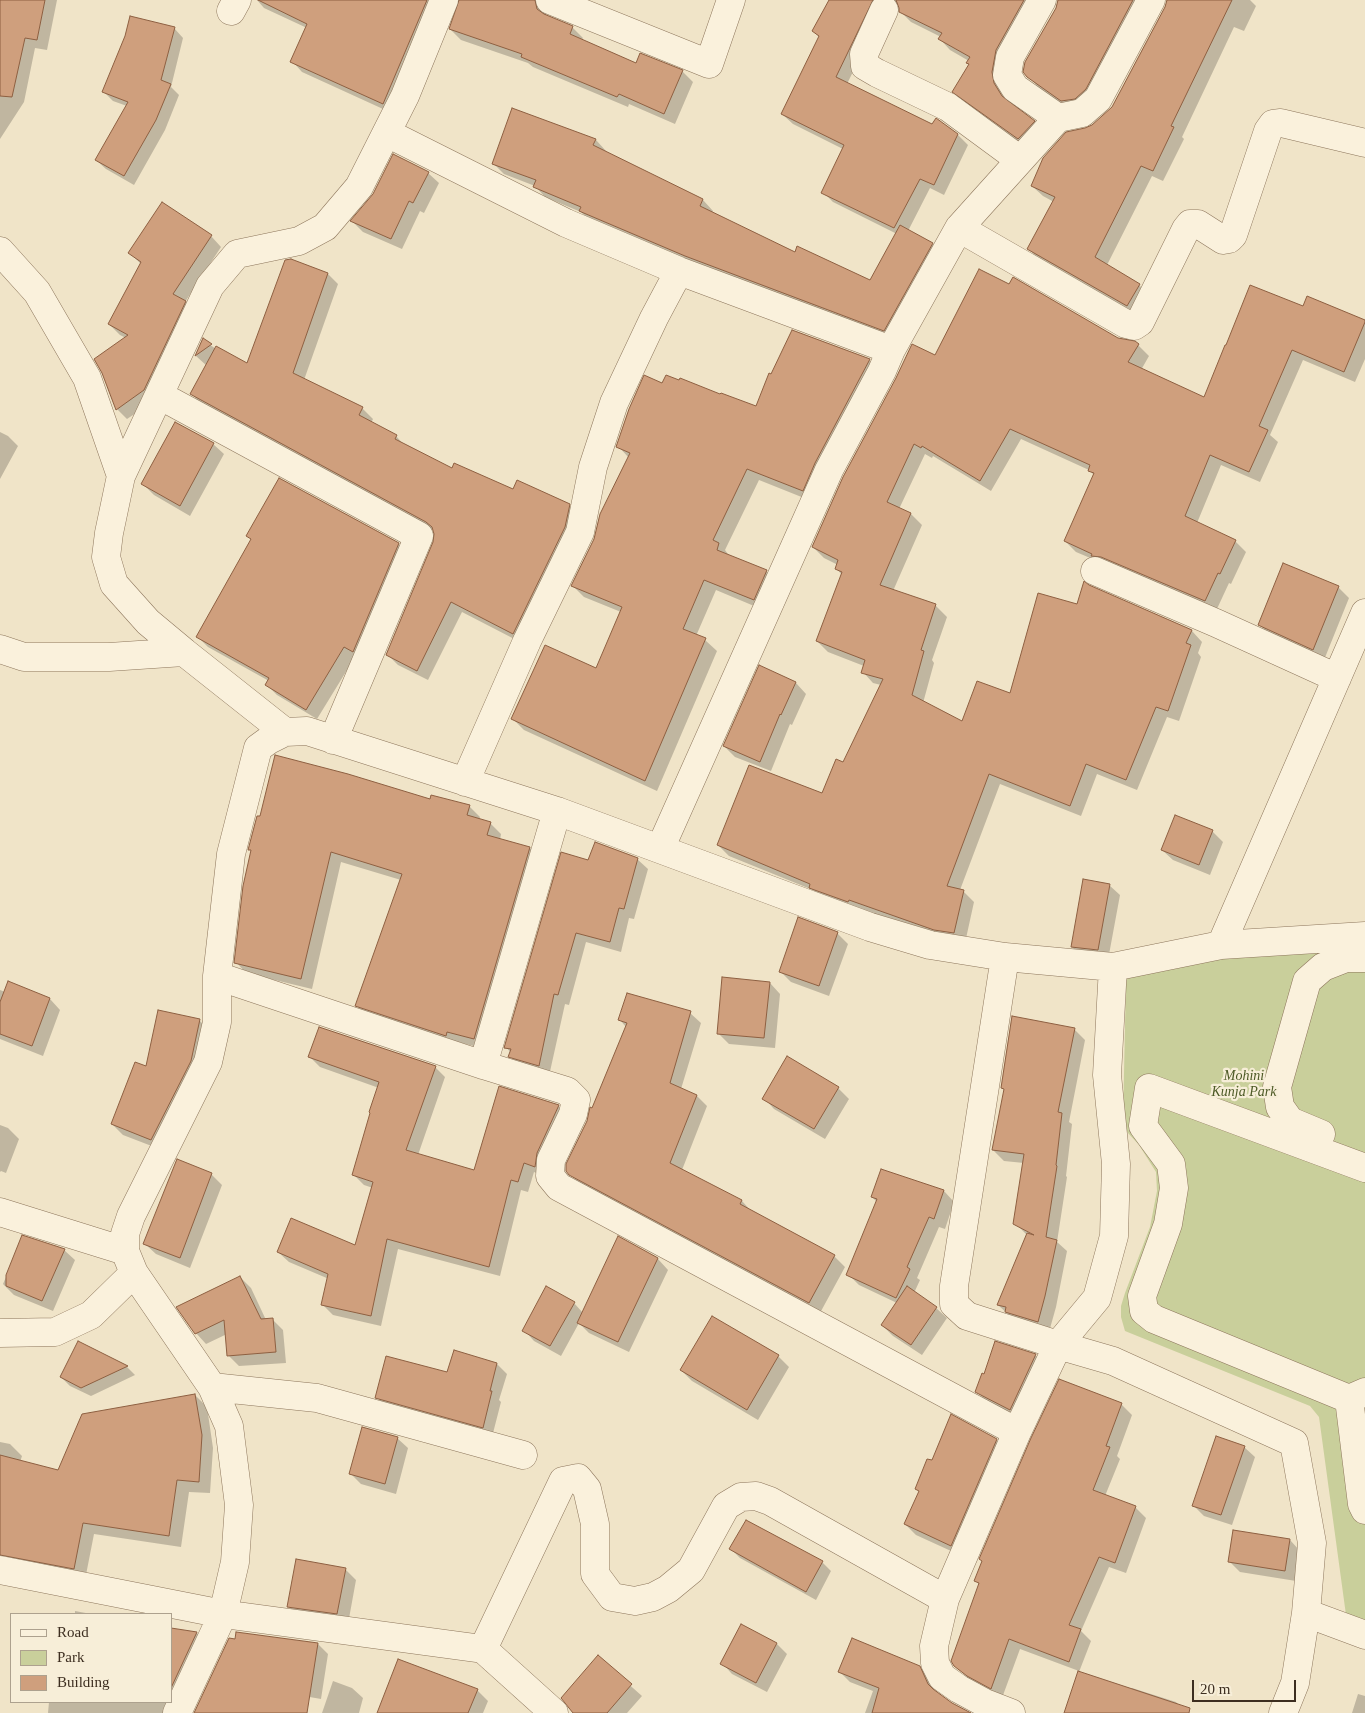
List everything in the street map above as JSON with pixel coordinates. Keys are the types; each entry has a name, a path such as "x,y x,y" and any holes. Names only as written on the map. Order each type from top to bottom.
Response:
{"street":[{"path":"285,732 148,622 114,584 106,556 121,476 210,286 237,254 299,241 325,227 360,187 405,96 444,0"},
{"path":"550,0 709,64 731,0"},
{"path":"1042,0 1010,57 1007,75 1015,88 1058,118"},
{"path":"660,849 829,470 882,371 891,350 959,228 1058,118 1082,113 1098,99 1152,0"},
{"path":"884,10 864,54 865,66 948,106 1020,160"},
{"path":"959,228 1126,324 1134,326 1140,322 1190,224 1198,224 1224,240 1229,239 1233,235 1268,130 1273,124 1281,123 1365,143"},
{"path":"387,133 566,223 679,271 891,350"},
{"path":"0,251 37,292 87,378 121,476"},
{"path":"465,782 527,641 580,532 593,468 614,404 654,318 679,271"},
{"path":"159,395 419,536 333,740"},
{"path":"1095,571 1337,678"},
{"path":"1221,945 1365,613"},
{"path":"0,649 24,657 109,658 184,652"},
{"path":"177,1713 223,1614 235,1562 239,1505 229,1426 212,1387 129,1262 125,1234 131,1216 208,1062 217,1022 217,976 231,854 258,748 269,740 285,732 306,731 557,811 870,926 930,944 1005,957 1113,967 1221,945 1365,936"},
{"path":"483,1065 557,811"},
{"path":"1005,957 954,1286 954,1304 967,1316 1114,1361 1294,1443 1312,1542 1306,1614 1295,1682 1283,1713"},
{"path":"1365,958 1346,958 1323,967 1307,980 1277,1087 1280,1107 1290,1121 1307,1129 1365,1149"},
{"path":"1011,1713 985,1703 959,1689 942,1676 935,1663 934,1646 945,1600 1017,1432 1058,1345 1097,1298 1114,1236 1116,1164 1107,1075 1113,967"},
{"path":"217,976 483,1065 567,1091 576,1100 573,1114 551,1160 550,1176 558,1187 1017,1432"},
{"path":"1365,1168 1149,1088 1143,1126 1171,1164 1174,1188 1168,1224 1142,1296 1144,1311 1154,1319 1357,1395 1362,1504 1365,1510"},
{"path":"0,1212 129,1262"},
{"path":"0,1333 55,1332 91,1315 129,1262"},
{"path":"212,1387 317,1398 522,1455"},
{"path":"483,1649 563,1481 578,1478 587,1489 595,1524 595,1574 612,1597 635,1601 653,1597 668,1589 691,1570 726,1506 741,1497 756,1496 770,1501 945,1600"},
{"path":"0,1570 223,1614 483,1649 554,1713"},
{"path":"1306,1614 1365,1635"}],"green space":[{"name":"Mohini Kunja Park","path":"1365,945 1365,1622 1346,1615 1319,1417 1310,1406 1125,1331 1121,1317 1121,1306 1150,1227 1157,1191 1156,1172 1139,1145 1128,1133 1123,1121 1126,979 1131,972 1139,967"}],"building":[{"path":"0,0 45,0 37,40 25,38 12,97 0,96"},
{"path":"258,0 427,0 383,104 290,62 307,24"},
{"path":"459,0 535,0 537,9 544,14 573,26 570,34 636,63 640,53 683,70 664,114 619,94 617,97 521,57 522,54 449,29"},
{"path":"829,0 873,0 836,77 932,124 936,118 958,134 934,185 920,179 894,228 821,193 844,145 781,114 819,36 812,31"},
{"path":"896,0 1024,0 996,50 992,72 994,83 1002,96 1035,121 1018,139 952,92 969,64 966,63 970,57 938,39 942,33 899,12"},
{"path":"1058,0 1133,0 1086,89 1075,99 1061,101 1027,77 1023,72 1025,62 1056,8"},
{"path":"1167,0 1232,0 1171,126 1174,127 1153,171 1141,166 1095,257 1140,284 1127,306 1027,249 1055,197 1031,186 1043,158 1066,132 1092,125 1112,107"},
{"path":"130,16 175,27 161,80 171,84 156,120 124,176 95,160 128,102 102,92 125,36"},
{"path":"512,108 596,139 593,145 703,199 700,206 795,252 797,246 870,280 900,225 933,243 884,331 685,256 579,211 581,207 533,187 536,180 492,164"},
{"path":"393,154 429,172 413,203 409,201 391,239 350,221 373,194"},
{"path":"162,202 212,235 173,294 186,301 144,390 116,410 102,373 94,359 128,335 108,324 141,262 128,253"},
{"path":"291,259 328,273 293,373 363,407 359,415 397,435 395,439 452,468 454,463 513,489 517,480 570,504 565,527 513,634 451,602 417,671 386,655 433,542 434,534 432,527 190,394 216,346 247,363 285,260"},
{"path":"979,269 1009,284 1013,277 1118,338 1135,341 1139,344 1128,362 1204,397 1250,285 1303,306 1307,296 1365,320 1365,322 1344,372 1292,350 1259,426 1268,430 1249,472 1210,455 1185,516 1236,540 1205,601 1101,557 1091,556 1092,554 1064,541 1094,473 1088,471 1090,465 1010,429 980,481 922,446 921,448 914,444 887,502 911,513 880,585 936,604 921,650 924,651 912,695 962,721 977,681 1010,693 1038,593 1077,604 1084,581 1089,585 1192,630 1186,643 1191,645 1168,711 1156,707 1126,780 1086,764 1070,806 989,774 947,886 964,890 954,933 934,930 809,888 810,884 717,845 749,765 822,793 836,759 843,762 883,679 861,673 865,660 816,641 842,572 835,569 838,560 812,547 843,477 912,344 935,355"},
{"path":"792,330 870,359 815,463 803,491 747,469 713,540 719,543 717,550 767,570 754,600 704,580 683,629 706,638 645,781 511,719 545,645 596,668 622,607 571,586 594,539 600,514 630,453 616,447 629,409 644,375 662,383 666,375 679,380 680,378 756,406 769,373 771,374"},
{"path":"203,338 212,344 195,356"},
{"path":"175,422 214,443 180,506 141,484"},
{"path":"279,478 399,543 353,652 344,647 306,710 265,685 269,678 196,637 251,539 246,536"},
{"path":"1283,563 1339,586 1313,650 1258,625"},
{"path":"759,665 796,682 760,762 723,746"},
{"path":"275,755 348,774 430,799 431,795 470,805 467,815 491,822 487,835 530,847 474,1039 447,1032 446,1036 355,1006 402,874 331,852 301,979 234,963 243,886 251,850 248,850 257,816 260,816"},
{"path":"1175,815 1213,830 1199,865 1161,850"},
{"path":"595,842 638,858 624,909 619,908 610,942 576,933 558,995 554,994 539,1066 508,1057 511,1049 504,1048 561,852 588,860"},
{"path":"1083,879 1110,884 1098,950 1071,947"},
{"path":"798,917 838,932 819,986 779,972"},
{"path":"722,977 770,982 764,1038 717,1034"},
{"path":"8,981 50,998 32,1046 0,1034 0,1002"},
{"path":"627,993 691,1011 670,1083 697,1095 670,1163 742,1200 740,1204 835,1255 809,1303 569,1175 566,1171 566,1164 587,1121 590,1107 592,1108 627,1023 618,1020"},
{"path":"158,1010 200,1019 191,1061 151,1140 111,1124 135,1062 146,1066"},
{"path":"1012,1016 1075,1028 1058,1112 1062,1113 1057,1166 1046,1237 1057,1240 1038,1322 1005,1312 1006,1307 997,1305 1027,1233 1034,1235 1013,1224 1024,1154 992,1150 1004,1089 1001,1088"},
{"path":"319,1027 436,1066 406,1150 474,1170 499,1086 559,1105 537,1153 535,1167 524,1163 518,1182 511,1180 489,1267 387,1239 371,1316 321,1305 328,1274 277,1252 291,1218 355,1245 373,1182 352,1175 379,1082 308,1057"},
{"path":"787,1056 839,1087 814,1129 762,1099"},
{"path":"177,1159 212,1173 180,1258 143,1244"},
{"path":"881,1169 944,1190 934,1219 929,1217 907,1267 910,1269 896,1298 846,1275 877,1199 871,1197"},
{"path":"22,1235 65,1249 42,1301 6,1286 6,1275"},
{"path":"618,1236 658,1258 618,1342 577,1323"},
{"path":"240,1276 261,1319 273,1318 276,1352 227,1356 224,1320 195,1334 176,1307"},
{"path":"546,1286 575,1302 550,1346 522,1331"},
{"path":"907,1286 937,1307 911,1345 881,1325"},
{"path":"712,1316 779,1355 747,1410 680,1370"},
{"path":"78,1341 128,1366 81,1388 60,1377"},
{"path":"995,1341 1036,1354 1010,1410 975,1392 982,1373 984,1374"},
{"path":"454,1350 497,1363 483,1428 375,1398 386,1356 447,1372"},
{"path":"1059,1379 1122,1403 1106,1446 1110,1447 1093,1490 1136,1506 1115,1563 1099,1557 1069,1625 1081,1629 1069,1662 1009,1639 991,1689 967,1676 954,1666 951,1661 979,1583 974,1581 982,1561 979,1559 1031,1438"},
{"path":"195,1394 202,1435 199,1482 177,1480 169,1536 83,1523 74,1569 0,1555 0,1455 58,1470 82,1414"},
{"path":"951,1414 997,1439 951,1546 904,1524 919,1491 915,1489 927,1459 932,1460"},
{"path":"362,1427 398,1437 385,1484 349,1474"},
{"path":"1216,1436 1245,1446 1221,1515 1192,1506"},
{"path":"746,1520 823,1561 806,1592 729,1549"},
{"path":"1233,1530 1290,1539 1285,1571 1228,1562"},
{"path":"296,1559 346,1568 337,1614 287,1607"},
{"path":"741,1624 777,1643 756,1683 720,1664"},
{"path":"172,1628 197,1632 172,1686"},
{"path":"236,1632 318,1643 307,1713 194,1713 229,1638 235,1639"},
{"path":"852,1638 920,1666 928,1684 933,1689 952,1703 971,1713 872,1713 879,1688 838,1672"},
{"path":"598,1655 632,1684 607,1713 573,1713 561,1698"},
{"path":"398,1659 478,1689 468,1713 377,1713"},
{"path":"1078,1671 1190,1708 1189,1713 1064,1713"}]}
